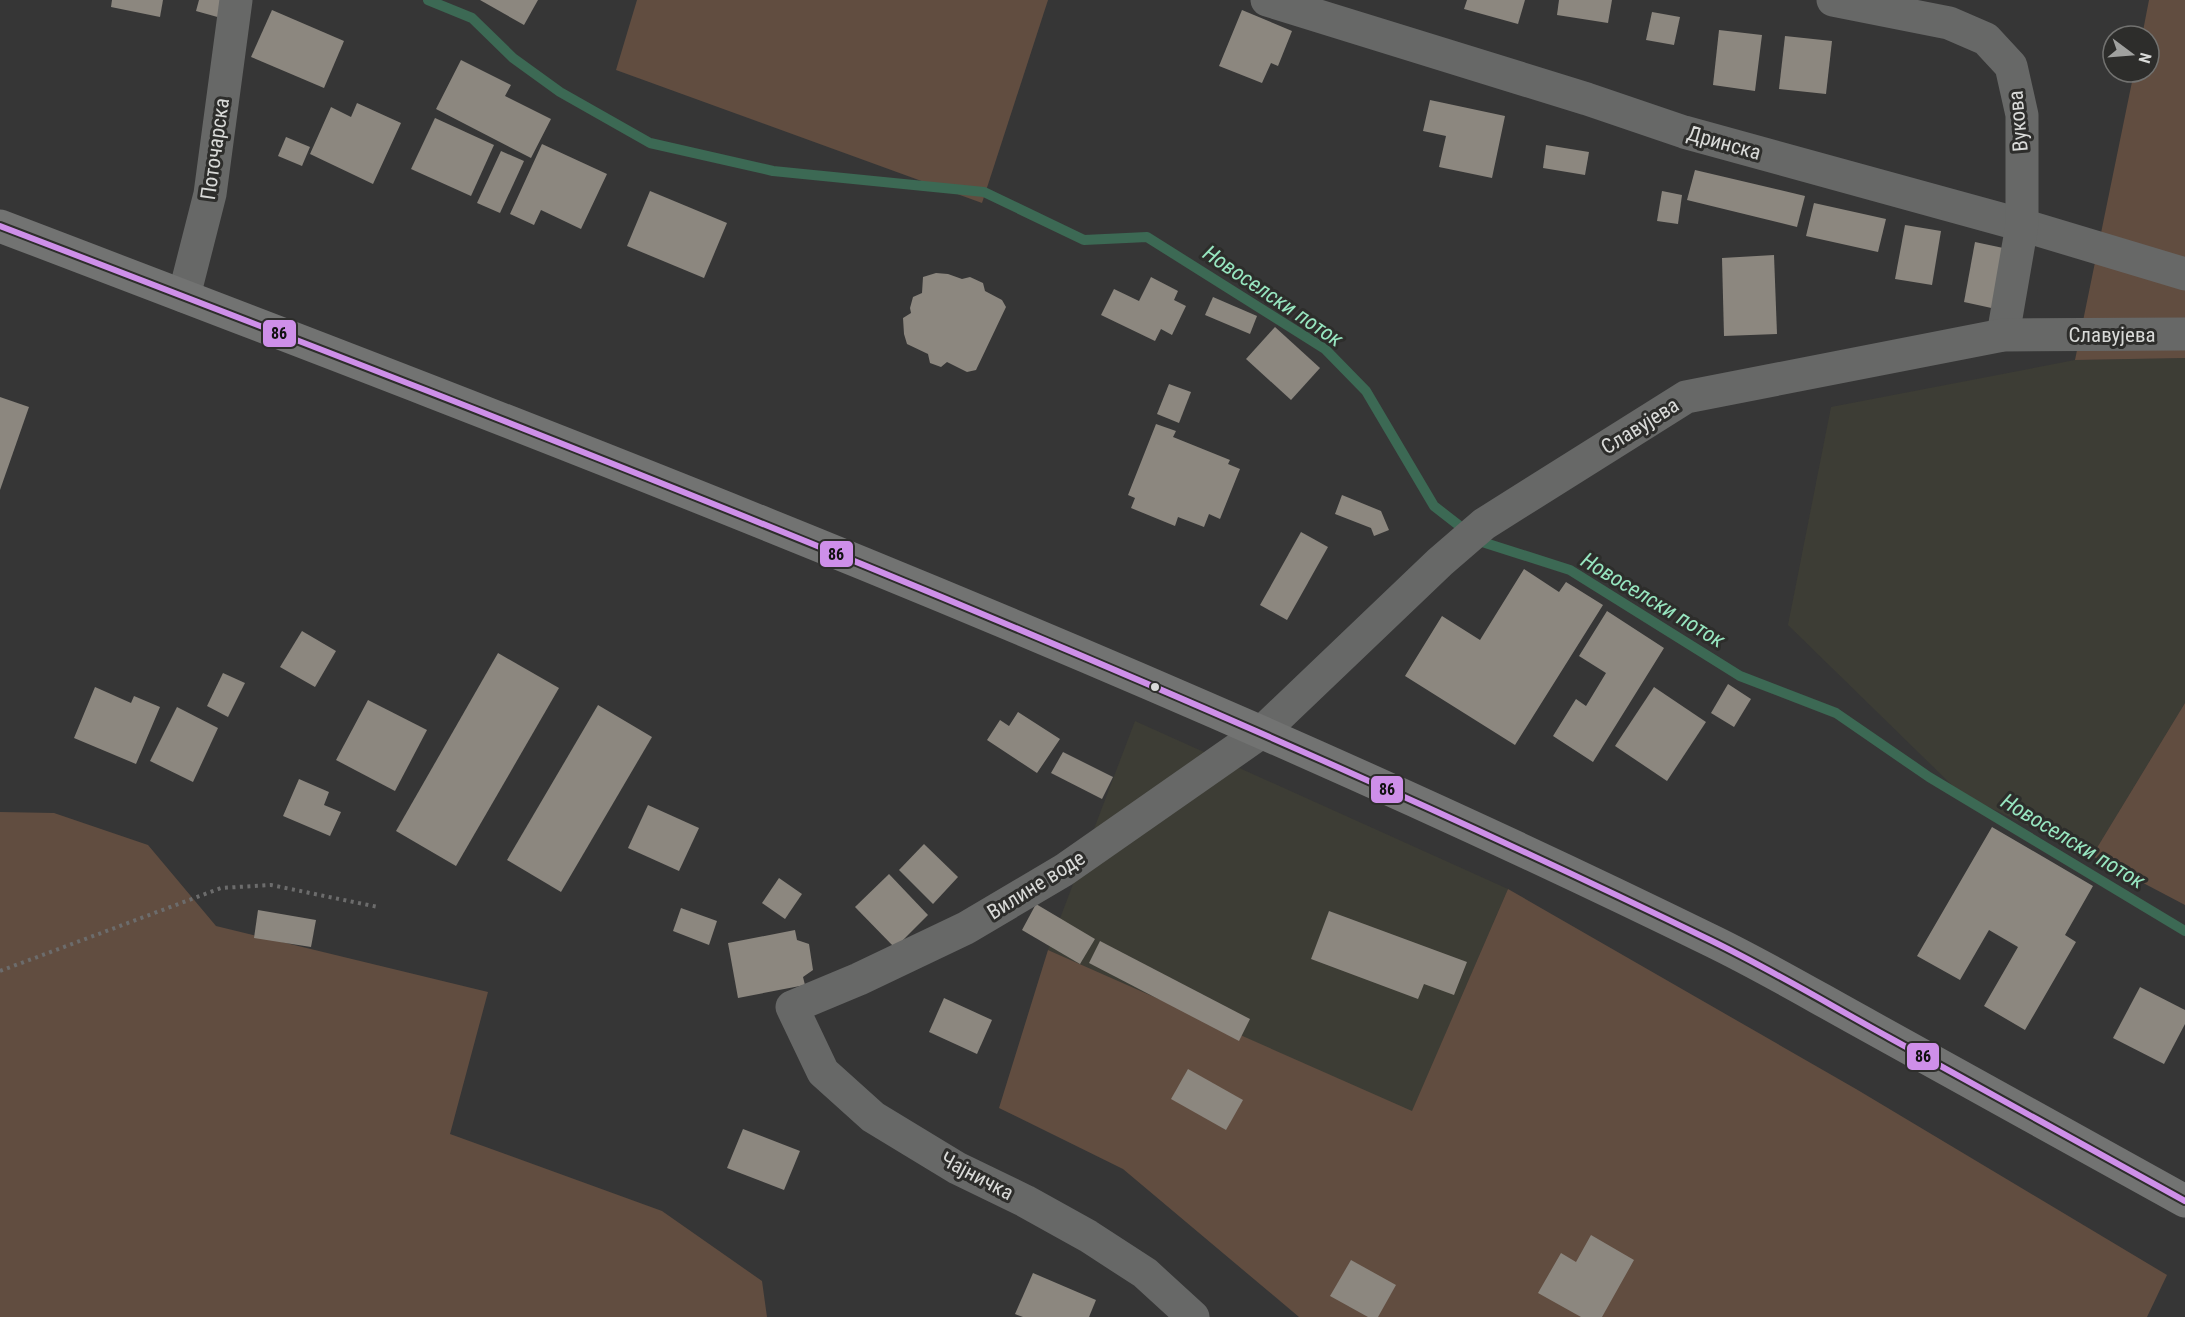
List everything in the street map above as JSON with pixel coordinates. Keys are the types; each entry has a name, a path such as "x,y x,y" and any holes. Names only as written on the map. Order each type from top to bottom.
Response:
{"main road":[{"path":"0,226 481,410 973,608 1263,731 1536,856 1718,944 2185,1201"}],"street":[{"name":"Поточарска","path":"184,296 210,194 236,0"},
{"name":"Дринска","path":"1267,0 1587,99 1684,132 2022,225 2185,274"},
{"name":"Вукова","path":"1833,0 1949,22 1986,39 2011,66 2022,114 2022,225 2003,335"},
{"name":"Славујева","path":"1263,731 1440,562 1484,524 1686,397 2003,335 2185,334"},
{"name":"Вилине воде","path":"792,1007 859,979 966,928 1064,870 1263,731"},
{"name":"Чајничка","path":"792,1007 823,1072 873,1117 957,1168 1025,1201 1088,1236 1145,1273 1193,1317"}],"path":[{"path":"0,971 221,888 271,885 378,908"}],"shaded area":[{"path":"637,0 1048,0 982,203 616,70"},
{"path":"2149,0 2185,0 2185,358 2075,360 2132,84 2161,84 2161,24 2144,24"},
{"path":"2185,358 2185,703 2092,856 1961,794 1788,625 1831,407 2075,360"},
{"path":"2185,703 2185,905 2092,856"},
{"path":"1135,721 1508,889 1412,1112 1048,950"},
{"path":"0,812 54,813 148,845 216,926 488,992 450,1134 662,1211 762,1281 767,1317 0,1317"},
{"path":"1508,889 1856,1089 2167,1275 2147,1317 1299,1317 1123,1169 999,1108 1048,950 1412,1111"}],"building":[{"path":"112,0 163,0 160,17 111,7"},
{"path":"199,0 226,0 221,18 196,11"},
{"path":"480,0 538,0 524,25"},
{"path":"1467,0 1525,0 1518,24 1464,9"},
{"path":"1559,0 1612,0 1608,23 1557,15"},
{"path":"272,10 344,41 324,88 251,57"},
{"path":"1242,10 1292,31 1278,66 1271,63 1262,83 1219,66"},
{"path":"1652,12 1680,17 1674,45 1646,40"},
{"path":"1719,30 1762,35 1755,91 1713,85"},
{"path":"1785,36 1832,41 1826,94 1779,89"},
{"path":"461,60 511,85 505,96 551,119 531,158 436,109"},
{"path":"1430,100 1505,116 1492,178 1439,167 1446,136 1423,131"},
{"path":"357,103 401,123 373,184 310,154 331,107 351,117"},
{"path":"435,118 494,145 471,196 411,169"},
{"path":"286,137 310,147 302,166 278,156"},
{"path":"542,144 607,174 581,229 541,210 534,225 510,214"},
{"path":"1546,145 1589,152 1585,175 1543,168"},
{"path":"501,151 524,161 500,213 477,203"},
{"path":"1695,170 1805,196 1797,227 1687,200"},
{"path":"650,191 727,223 704,278 627,246"},
{"path":"1662,191 1682,195 1678,224 1657,221"},
{"path":"1814,203 1886,219 1878,252 1806,236"},
{"path":"1905,225 1941,231 1932,285 1895,279"},
{"path":"1975,242 2008,249 1996,309 1964,302"},
{"path":"1774,255 1777,334 1724,336 1722,258"},
{"path":"936,273 962,279 970,277 983,283 985,291 1002,300 1006,307 976,370 967,372 947,362 941,367 930,363 928,354 907,344 903,318 911,313 913,297 922,293 923,277"},
{"path":"1151,277 1178,291 1174,300 1186,306 1172,335 1161,329 1155,341 1101,315 1114,289 1139,301"},
{"path":"1213,297 1257,316 1250,334 1205,315"},
{"path":"1275,327 1320,368 1291,400 1246,359"},
{"path":"1169,384 1191,392 1179,423 1157,414"},
{"path":"0,397 29,407 0,490"},
{"path":"1156,424 1176,431 1173,437 1230,460 1228,464 1240,469 1220,519 1209,514 1204,527 1178,517 1175,526 1131,508 1135,498 1128,495"},
{"path":"1342,495 1381,511 1389,530 1374,536 1371,528 1335,514"},
{"path":"1301,532 1328,547 1287,620 1260,605"},
{"path":"1524,569 1559,592 1566,582 1603,605 1515,745 1405,676 1442,616 1480,640"},
{"path":"1607,611 1664,648 1593,762 1553,736 1576,699 1586,706 1606,673 1579,656"},
{"path":"302,631 336,651 315,687 280,667"},
{"path":"498,653 559,688 456,866 396,831"},
{"path":"223,673 245,683 228,717 207,706"},
{"path":"1728,684 1751,699 1734,727 1711,713"},
{"path":"95,687 131,703 134,696 160,707 136,764 74,738"},
{"path":"1654,687 1706,722 1667,781 1615,746"},
{"path":"368,700 427,730 395,791 336,760"},
{"path":"598,705 652,737 561,892 507,860"},
{"path":"177,707 218,728 193,782 150,761"},
{"path":"1018,712 1060,739 1037,773 987,740 1000,720 1009,726"},
{"path":"1063,752 1113,777 1102,799 1051,773"},
{"path":"299,779 329,792 324,805 341,812 330,836 283,816"},
{"path":"648,805 699,828 679,871 628,848"},
{"path":"1992,827 2093,886 2065,935 2076,942 2025,1030 1984,1006 2018,947 1989,930 1960,980 1917,956"},
{"path":"924,844 958,877 933,904 899,870"},
{"path":"889,874 928,915 895,948 855,907"},
{"path":"779,878 802,894 785,919 762,903"},
{"path":"1036,904 1095,939 1080,964 1022,930"},
{"path":"681,908 717,921 709,945 673,931"},
{"path":"258,910 316,920 311,947 254,938"},
{"path":"1329,911 1467,962 1454,995 1424,984 1418,999 1311,959"},
{"path":"795,930 797,940 809,944 813,970 803,977 805,985 738,998 728,943"},
{"path":"1100,941 1250,1019 1239,1041 1089,963"},
{"path":"2140,987 2185,1010 2185,1024 2164,1064 2113,1038"},
{"path":"944,998 992,1020 977,1054 929,1032"},
{"path":"1188,1069 1243,1100 1226,1130 1171,1099"},
{"path":"743,1129 800,1151 784,1190 727,1168"},
{"path":"1591,1235 1634,1260 1602,1317 1581,1317 1538,1293 1561,1253 1576,1262"},
{"path":"1351,1260 1396,1285 1378,1317 1368,1317 1330,1296"},
{"path":"1033,1273 1096,1300 1089,1317 1023,1317 1015,1314"}],"waterway":[{"name":"Новоселски поток","path":"428,0 472,18 513,58 560,92 650,143 773,171 984,192 1084,240 1147,237 1325,349 1366,391 1434,506 1479,541 1570,570 1740,676 1836,713 1929,777 2185,931"}],"transit line":[{"name":"86","path":"0,226 648,478 1077,654 1289,746 1501,841 1733,951 2185,1201"}]}
